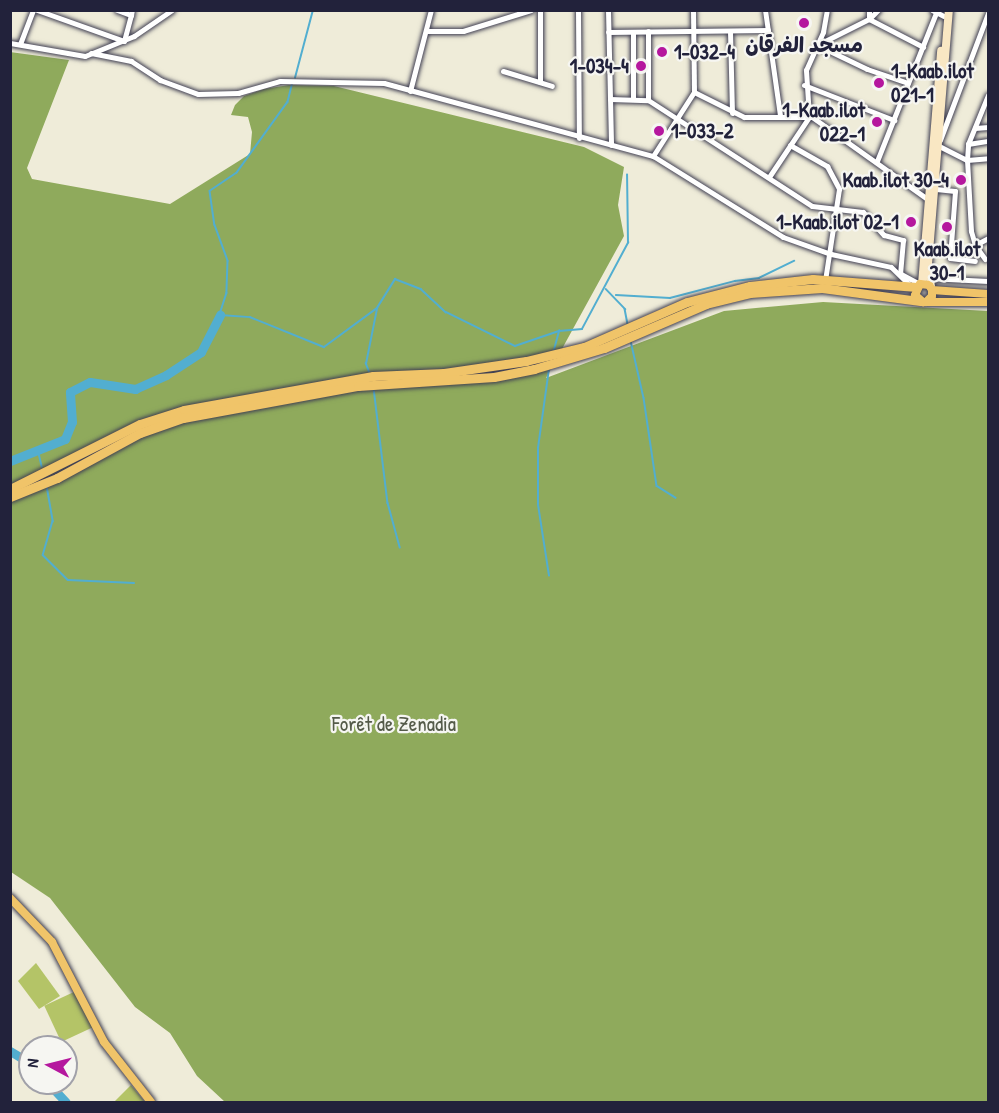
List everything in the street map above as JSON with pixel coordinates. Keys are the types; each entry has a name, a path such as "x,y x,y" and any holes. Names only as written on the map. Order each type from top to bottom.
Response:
{"highway":[{"path":"10,489 132,428 184,410 373,376 452,372 526,361 594,344 706,296 774,282 825,280 919,285"},
{"path":"10,498 57,478 140,433 183,418 348,387 484,378 534,369 604,348 706,304 750,293 822,288 923,302"}],"main road":[{"path":"919,285 936,189 940,144 941,12"},
{"path":"923,302 919,285 929,200 941,12"},
{"path":"919,285 932,289 988,294"},
{"path":"923,302 932,296 932,289"},
{"path":"923,302 988,302"},
{"path":"10,898 52,942 104,1042 151,1102"}],"street":[{"path":"20,44 35,10 124,40"},
{"path":"117,10 132,13 124,40"},
{"path":"10,43 73,55 92,53 124,40 172,10"},
{"path":"410,91 431,10"},
{"path":"426,31 463,31 531,10"},
{"path":"540,10 540,82"},
{"path":"578,10 579,138"},
{"path":"608,10 611,145"},
{"path":"653,156 694,92 693,10"},
{"path":"765,10 780,116"},
{"path":"769,177 809,117 804,85 806,70 817,45 827,10"},
{"path":"869,10 869,19"},
{"path":"817,45 869,19 878,10"},
{"path":"877,161 923,47 941,12"},
{"path":"988,13 940,144 967,160 988,158"},
{"path":"869,19 923,47"},
{"path":"608,32 768,30"},
{"path":"730,31 732,113"},
{"path":"633,32 633,99"},
{"path":"648,32 648,100"},
{"path":"817,45 867,69 908,83"},
{"path":"92,53 131,61 160,80 198,94 237,93 280,81 324,80 384,83 579,138 653,156 783,237 831,254 877,262 919,285 988,281"},
{"path":"502,71 552,86"},
{"path":"804,85 894,120"},
{"path":"694,92 732,113 756,118 809,117 877,161 929,200"},
{"path":"985,259 975,245 967,160 968,144 985,112 988,95"},
{"path":"610,99 648,100 812,206 863,212 884,235 903,240 900,273"},
{"path":"975,128 988,127"},
{"path":"968,144 988,141"},
{"path":"789,145 831,172 838,189 831,254 825,280"},
{"path":"936,189 955,191 950,258 975,261"},
{"path":"975,245 988,238"}],"green space":[{"name":"Forêt de Zenadia","path":"10,52 69,60 27,168 32,179 170,204 250,154 252,132 248,117 231,115 235,105 244,96 264,89 289,85 334,86 584,147 624,167 618,205 624,236 546,378 724,311 823,302 988,311 988,1102 225,1102 197,1076 170,1033 135,1007 50,898 11,872"},
{"path":"36,963 60,996 39,1009 18,981"},
{"path":"76,991 93,1027 76,1035 58,1035 44,1006"},
{"path":"131,1085 145,1102 114,1102"}],"waterway":[{"path":"295,78 313,10"},
{"path":"293,82 288,102 237,173 210,191 215,225 228,261 227,293 220,315 250,317 324,347 377,308 395,279 421,289 446,312 515,346 559,331 582,329 628,243 627,175"},
{"path":"616,295 670,298 735,281 759,278 794,261"},
{"path":"606,289 625,309 628,325"},
{"path":"369,372 366,364 377,309"},
{"path":"10,461 65,439 72,422 70,392 90,382 135,389 166,375 201,352 220,315"},
{"path":"554,350 559,331"},
{"path":"631,341 644,398 657,486 676,498"},
{"path":"549,369 538,448 538,505 549,576"},
{"path":"374,388 388,503 400,547"},
{"path":"38,449 42,467"},
{"path":"47,486 53,521 43,555 68,580 134,583"},
{"path":"10,1051 18,1056"},
{"path":"59,1095 66,1102"}],"place":[{"name":"مسجد الفرقان","path":"804,23"},
{"name":"1-032-4","path":"662,52"},
{"name":"1-034-4","path":"641,66"},
{"name":"1-Kaab.ilot 021-1","path":"879,83"},
{"name":"1-Kaab.ilot 022-1","path":"877,122"},
{"name":"1-033-2","path":"659,131"},
{"name":"Kaab.ilot 30-4","path":"961,180"},
{"name":"1-Kaab.ilot 02-1","path":"911,222"},
{"name":"Kaab.ilot 30-1","path":"947,227"}]}
